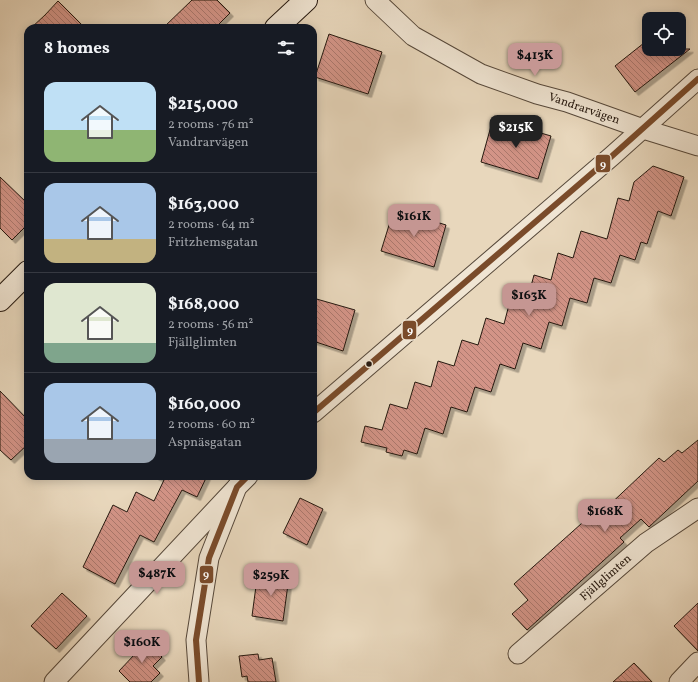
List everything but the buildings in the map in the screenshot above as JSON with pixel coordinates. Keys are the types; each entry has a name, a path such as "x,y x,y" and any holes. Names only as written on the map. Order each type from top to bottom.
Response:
{"street":[{"path":"280,24 306,0"},
{"name":"Vandrarvägen","path":"375,0 413,36 481,74 537,94 567,102 643,129 698,146"},
{"path":"317,411 643,129 698,79"},
{"path":"0,300 24,276"},
{"path":"54,682 243,481"},
{"path":"199,682 196,640 209,558 243,481"},
{"name":"Fjällglimten","path":"518,654 646,543 698,508"},
{"path":"679,682 698,662"}],"transit line":[{"name":"9","path":"317,410 612,156 698,79"},
{"name":"9","path":"199,682 196,640 209,558 237,487 244,480"}]}
